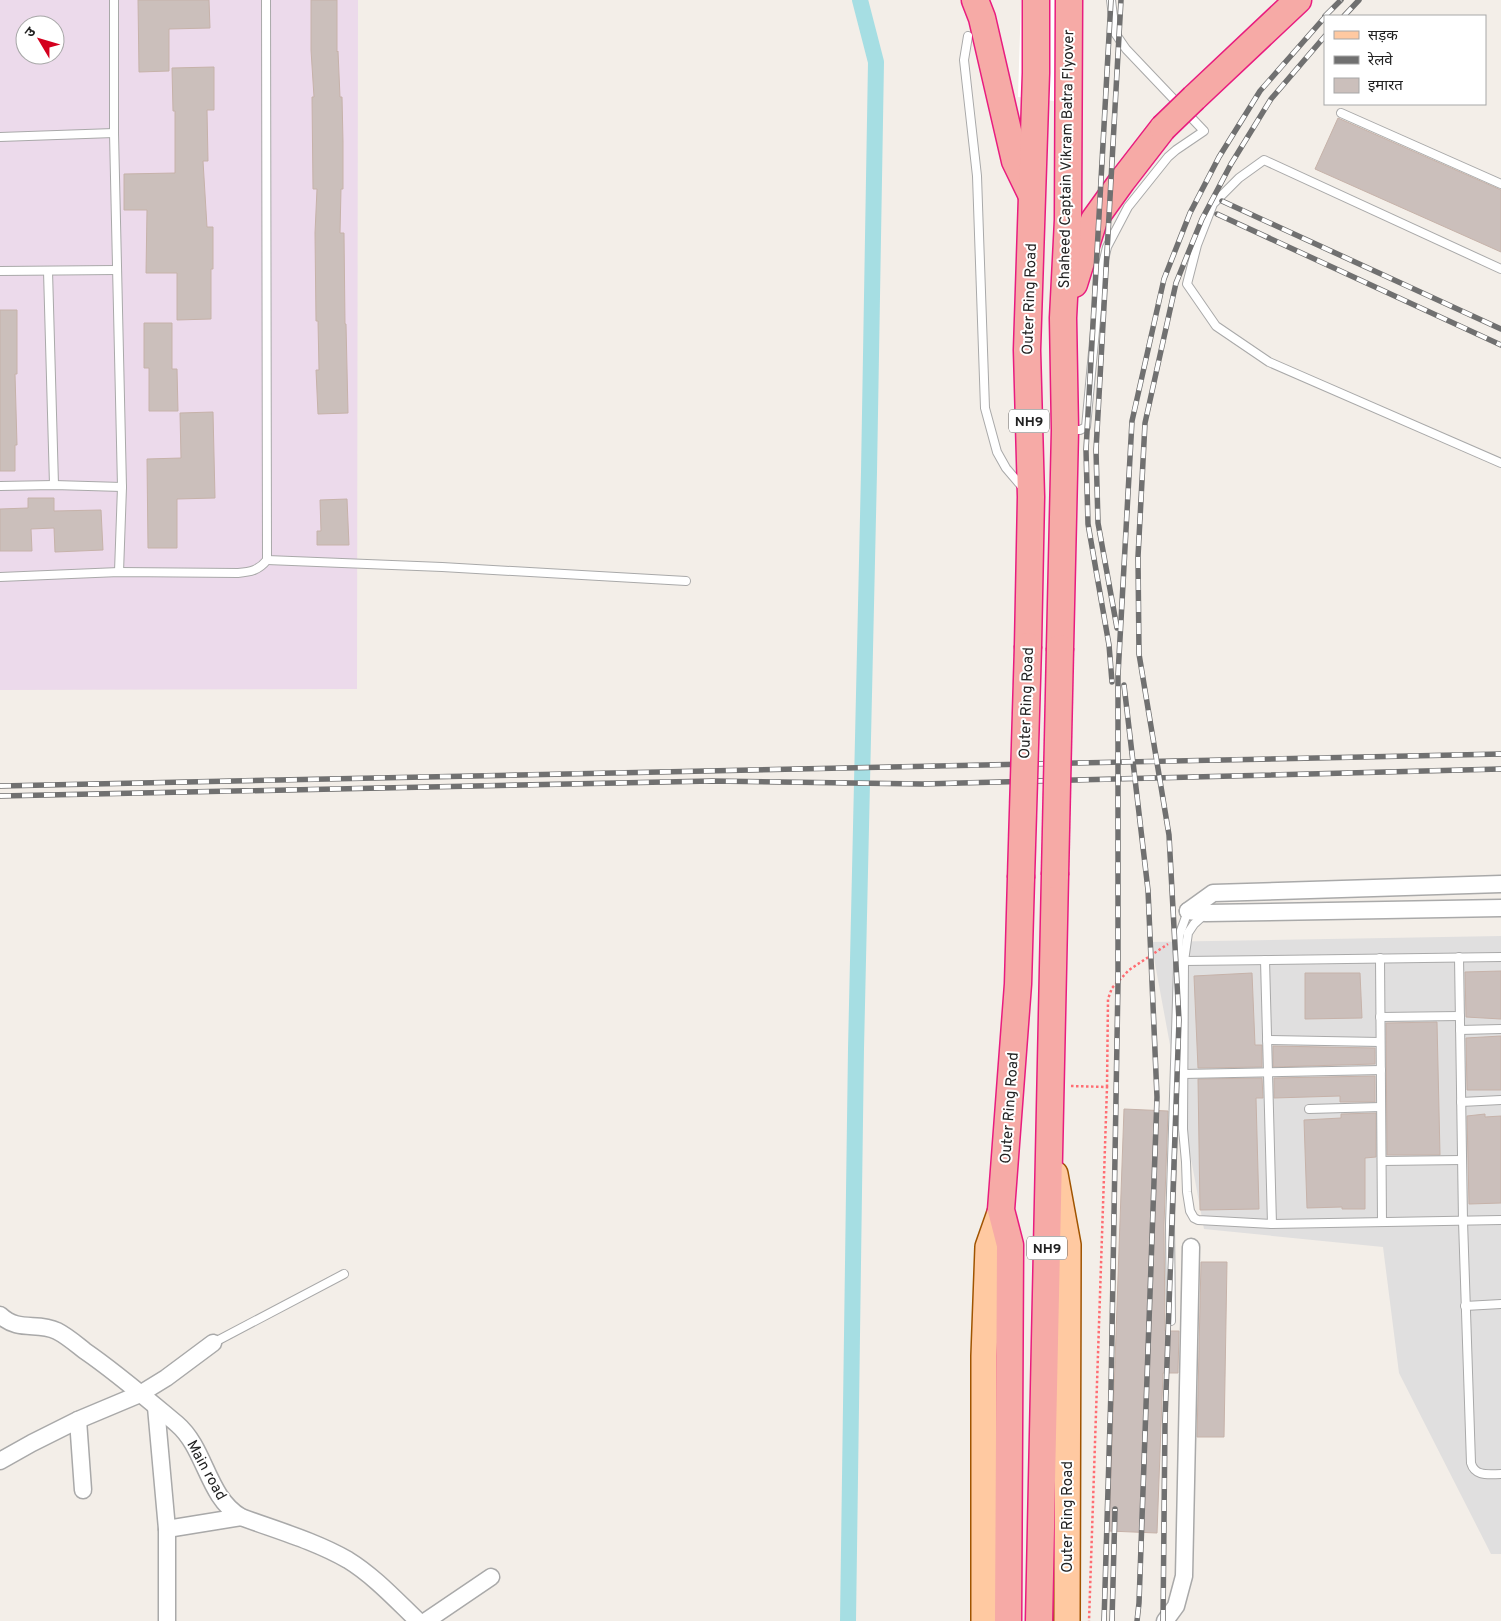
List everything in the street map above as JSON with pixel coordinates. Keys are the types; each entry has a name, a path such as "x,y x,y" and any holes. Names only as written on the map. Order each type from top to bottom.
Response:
{"highway":[{"path":"975,0 982,18 1015,161 1032,196"},
{"name":"Shaheed Captain Vikram Batra Flyover","path":"1032,196 1036,0"},
{"name":"Shaheed Captain Vikram Batra Flyover","path":"1063,318 1068,220 1069,0"},
{"path":"1063,318 1094,220 1122,181 1163,128 1298,0"},
{"name":"Outer Ring Road","path":"1008,1621 1010,1245 1001,1210 1018,984 1031,497 1027,350 1032,196"},
{"name":"Outer Ring Road","path":"1039,1621 1065,430 1063,318"}],"main road":[{"name":"Outer Ring Road","path":"1050,1144 1068,1245 1067,1621"},
{"name":"Outer Ring Road","path":"984,1621 985,1317 988,1247 1001,1210"}],"street":[{"path":"1188,911 1212,893 1501,884"},
{"path":"1188,911 1206,913 1501,908"},
{"path":"1165,1621 1176,1606 1184,1576 1191,1247"},
{"name":"Main road","path":"0,1315 11,1324 49,1329 59,1333 98,1359 179,1426 193,1442 225,1504 232,1511 241,1517 323,1547 348,1560 366,1572 418,1621"},
{"path":"0,1461 78,1420 140,1394 166,1378 213,1343"},
{"path":"156,1407 167,1529 167,1621"},
{"path":"78,1420 83,1490"},
{"path":"167,1529 241,1517"},
{"path":"426,1621 491,1576"}],"lane":[{"path":"114,0 114,133 122,487 119,572"},
{"path":"0,578 119,572 250,572 260,568 267,560 266,0"},
{"path":"1065,430 1086,428 1100,277 1106,247 1128,207 1168,157 1204,131 1126,49 1115,33 1111,0"},
{"path":"968,36 964,60 977,176 985,408 997,452 1006,468 1031,497"},
{"path":"1341,113 1501,184"},
{"path":"0,137 114,133"},
{"path":"1501,269 1264,160 1239,178 1213,204 1197,245 1187,284 1216,326 1269,362 1501,463"},
{"path":"0,271 117,270"},
{"path":"48,271 54,485"},
{"path":"0,486 122,487"},
{"path":"267,560 432,566 686,581"},
{"path":"1212,893 1206,913 1194,924 1188,933 1184,961 1183,1128 1187,1192 1190,1211 1194,1218 1198,1220 1272,1224 1501,1220"},
{"path":"1171,1321 1170,1226 1179,936 1188,911"},
{"path":"1459,957 1463,1220 1470,1463 1472,1468 1480,1474 1501,1474"},
{"path":"1184,961 1501,957"},
{"path":"1380,958 1382,1222"},
{"path":"1265,960 1272,1224"},
{"path":"1380,1017 1460,1016"},
{"path":"1460,1030 1501,1029"},
{"path":"1268,1040 1380,1042"},
{"path":"1183,1074 1381,1070"},
{"path":"1461,1102 1501,1100"},
{"path":"1309,1109 1381,1107"},
{"path":"1382,1161 1462,1160"},
{"path":"213,1343 344,1274"},
{"path":"1466,1306 1501,1304"}],"path":[{"path":"1090,1621 1108,1087 1108,999 1112,988 1128,970 1179,936"},
{"path":"1066,1086 1108,1087"}],"shaded area":[{"path":"0,0 358,0 357,689 0,690"},
{"path":"1501,936 1501,1554 1491,1554 1399,1373 1383,1247 1204,1229 1151,942"}],"pier":[{"path":"1021,0 1080,0 1072,103 1018,97"}],"building":[{"path":"138,0 209,0 210,28 169,29 169,71 139,72"},
{"path":"311,0 337,0 337,52 340,97 342,97 343,142 343,189 341,189 340,233 344,233 348,413 318,414 316,370 319,370 318,321 316,321 315,233 317,189 313,189 312,97 314,97 311,50"},
{"path":"214,67 214,110 207,110 208,161 203,161 207,227 213,227 211,319 177,320 177,273 146,273 147,210 124,210 124,174 175,173 175,111 173,111 172,68"},
{"path":"1338,118 1501,190 1501,252 1315,169"},
{"path":"0,310 17,310 17,374 15,374 17,445 15,445 15,471 0,471"},
{"path":"144,323 172,323 172,369 177,369 178,411 149,411 149,368 144,368"},
{"path":"213,412 215,498 177,499 177,548 148,548 147,459 181,458 180,413"},
{"path":"28,498 54,498 54,511 101,510 103,550 55,552 54,528 31,529 32,551 0,551 0,509 28,508"},
{"path":"347,499 349,545 317,545 317,531 321,531 320,500"},
{"path":"1501,971 1501,1019 1466,1017 1465,972"},
{"path":"1252,973 1255,1045 1262,1045 1262,1067 1198,1068 1194,976"},
{"path":"1305,973 1360,973 1362,1018 1305,1019"},
{"path":"1437,1022 1440,1155 1387,1155 1386,1023"},
{"path":"1501,1036 1501,1090 1467,1090 1466,1038"},
{"path":"1273,1046 1375,1048 1375,1064 1273,1067"},
{"path":"1375,1076 1375,1102 1340,1102 1340,1096 1274,1098 1274,1078"},
{"path":"1262,1078 1263,1098 1256,1098 1259,1209 1200,1210 1198,1079"},
{"path":"1124,1109 1168,1111 1164,1225 1165,1331 1179,1331 1178,1373 1163,1373 1157,1533 1109,1531"},
{"path":"1376,1113 1376,1157 1365,1158 1365,1209 1342,1209 1342,1207 1307,1208 1304,1120 1341,1118 1341,1114"},
{"path":"1485,1114 1485,1117 1501,1116 1501,1203 1469,1204 1467,1116"},
{"path":"1201,1262 1227,1262 1224,1437 1197,1437"}],"waterway":[{"path":"848,1621 856,1049 876,62 860,0"}],"railway":[{"path":"1111,0 1086,450 1088,524 1109,645 1112,682"},
{"path":"1117,628 1098,523 1096,450 1121,0"},
{"path":"1326,15 1341,0"},
{"path":"1345,15 1359,0"},
{"path":"1104,1621 1111,1390 1118,982 1118,675 1132,421 1164,279 1190,213 1219,157 1260,91 1324,18"},
{"path":"1163,1621 1165,1421 1179,1020 1169,835 1139,654 1138,557 1145,423 1176,283 1202,219 1231,164 1271,99 1324,37"},
{"path":"1222,201 1501,329"},
{"path":"1217,214 1501,345"},
{"path":"1124,685 1148,890 1157,1097 1137,1621"},
{"path":"0,786 1501,754"},
{"path":"0,796 712,781 923,784 1501,769"},
{"path":"1112,1621 1115,1509"}]}
